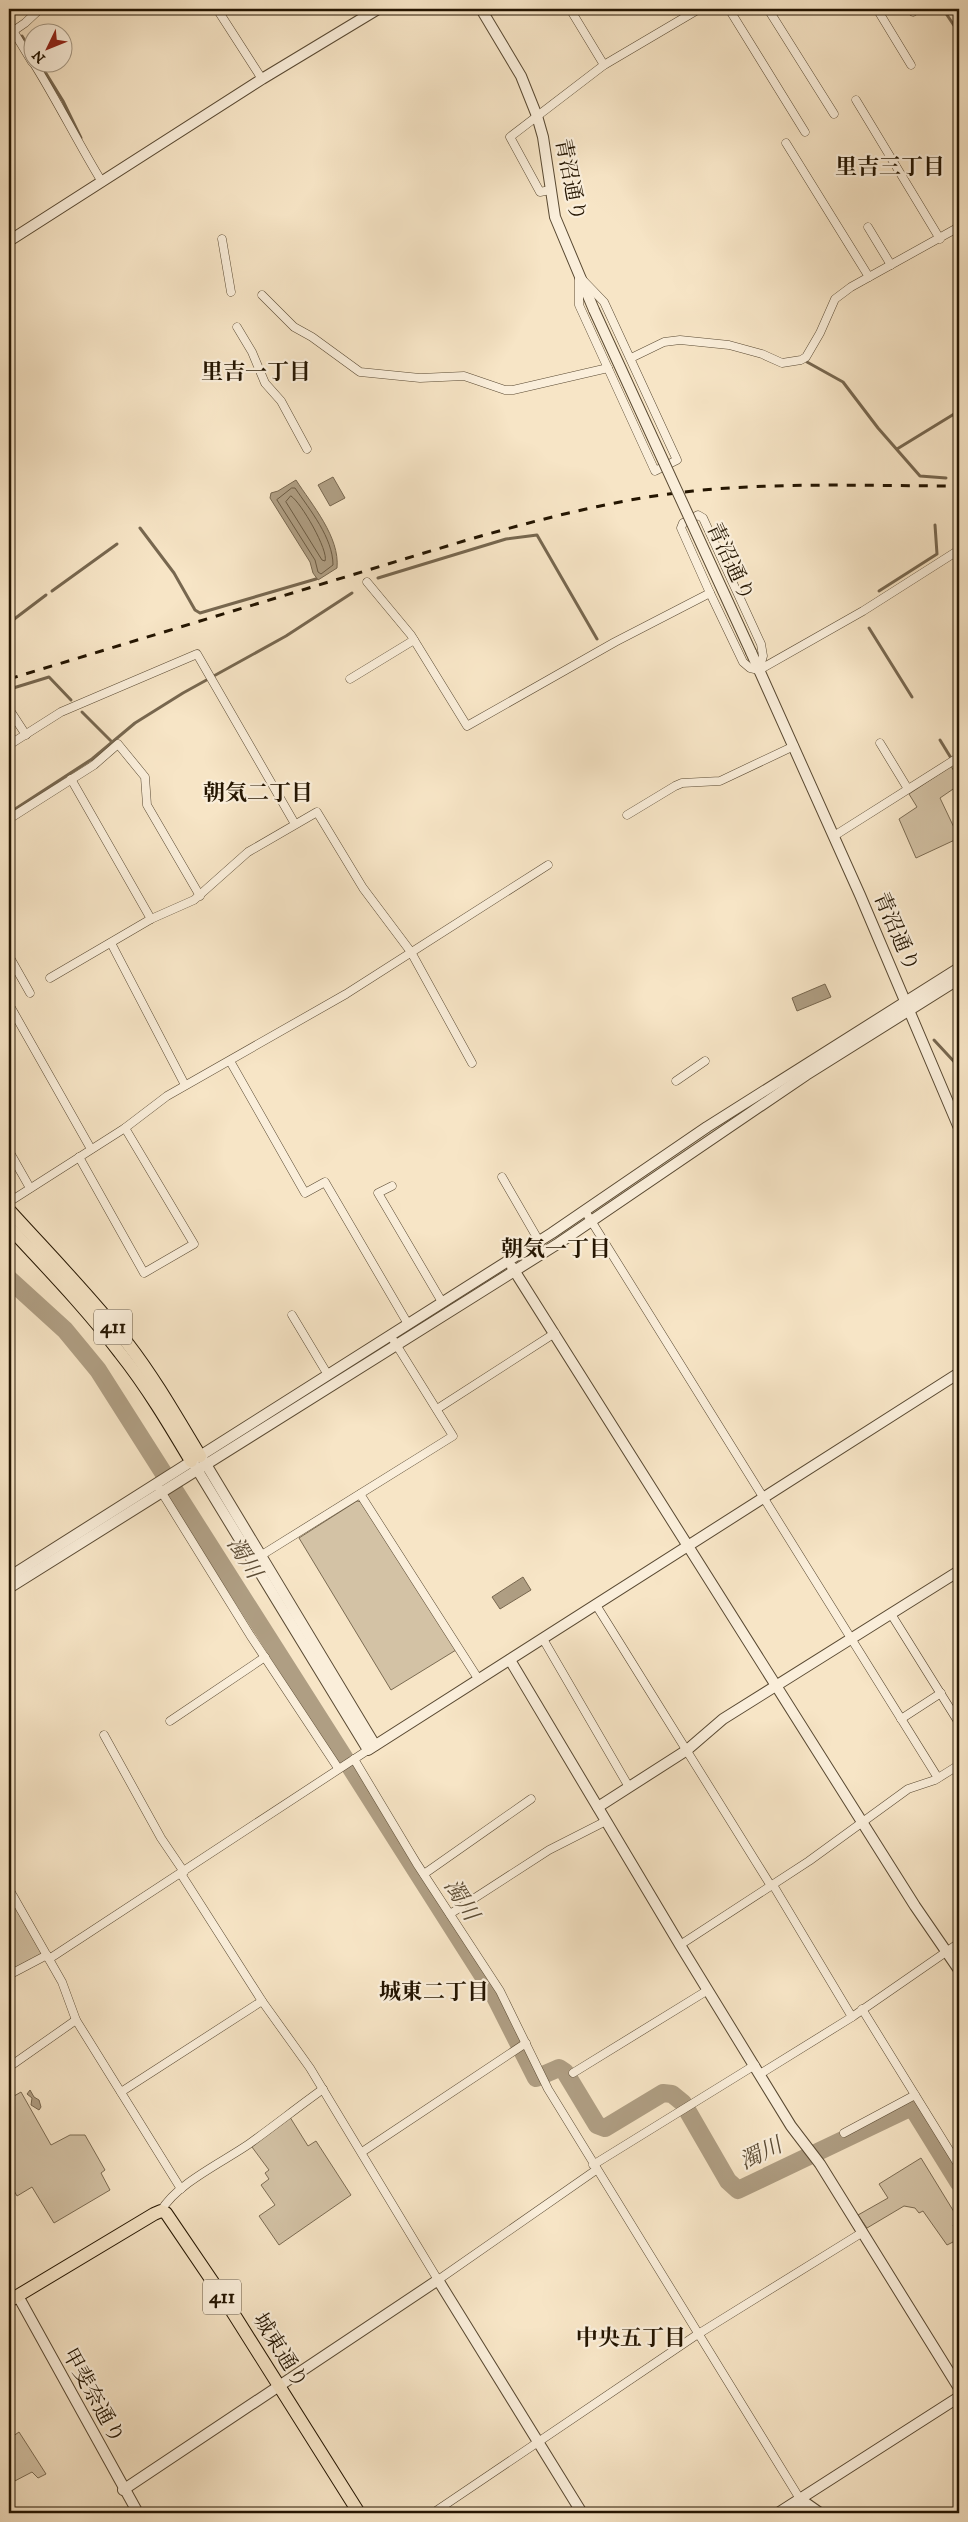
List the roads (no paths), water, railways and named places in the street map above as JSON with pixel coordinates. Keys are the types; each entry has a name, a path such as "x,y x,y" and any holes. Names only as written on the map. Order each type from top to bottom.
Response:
{"highway":[{"name":"411","path":"9,1210 84,1292 128,1345 158,1387 199,1463"},
{"name":"411","path":"9,1227 75,1299 120,1352 199,1463"},
{"path":"13,2299 161,2211"},
{"name":"城東通り","path":"161,2211 169,2216 359,2513"}],"street":[{"path":"11,33 40,9"},
{"path":"217,9 262,79"},
{"path":"9,241 262,79 378,9"},
{"name":"青沼通り","path":"481,9 517,69 536,116 542,137 555,217 579,276 794,746 908,1006 959,1128"},
{"path":"570,9 604,65"},
{"path":"550,190 540,192 510,137 604,65 699,9"},
{"path":"729,9 805,132"},
{"path":"768,9 834,114"},
{"path":"877,9 911,65"},
{"path":"9,24 11,33 22,48"},
{"path":"39,72 57,101 77,142 102,182"},
{"path":"856,100 940,239"},
{"path":"786,143 869,277"},
{"path":"868,227 890,265"},
{"path":"631,358 664,342 680,340 729,346 762,354 782,363 801,360 806,357 820,333 835,299 869,277 959,227"},
{"path":"222,239 231,292"},
{"path":"579,276 604,302 677,460 655,471 580,305 579,276"},
{"path":"262,295 294,327 312,337 360,372 420,378 464,376 505,390 513,390 608,368"},
{"path":"237,327 252,352 265,383 281,401 307,449"},
{"path":"759,670 763,656 761,644 703,518 698,515 683,523 681,528 743,662 750,668 759,670 863,611 959,550"},
{"path":"367,582 414,640 467,726 615,642 710,592"},
{"path":"350,679 414,640"},
{"path":"9,745 61,712 197,654 295,824"},
{"path":"9,710 26,734"},
{"path":"880,743 908,789"},
{"path":"9,818 94,765 118,744 144,777 147,806 200,896"},
{"path":"627,815 682,783 720,781 794,746"},
{"path":"834,836 958,760"},
{"path":"70,779 151,919"},
{"path":"50,978 151,919 200,896 248,852 317,812 363,888 411,952 472,1063"},
{"path":"9,1202 125,1128 185,1085 346,994 548,865"},
{"path":"110,943 185,1085"},
{"path":"9,956 30,993"},
{"path":"199,1463 397,1345 592,1221 723,1130 908,1006 959,968"},
{"path":"9,1588 199,1463 328,1375 585,1211 706,1127 908,1006 959,979"},
{"path":"10,1006 91,1149"},
{"path":"230,1060 305,1193 325,1182 408,1324"},
{"path":"676,1081 705,1061"},
{"path":"79,1157 144,1273 194,1244 125,1128"},
{"path":"9,1151 30,1188"},
{"path":"502,1177 539,1241"},
{"path":"392,1186 378,1193 442,1302"},
{"path":"585,1211 938,1778"},
{"path":"507,1261 516,1270 915,1906 959,1970"},
{"path":"292,1314 328,1375"},
{"path":"437,1409 555,1333"},
{"path":"257,1558 453,1436 391,1335"},
{"path":"9,1975 48,1957 183,1873 339,1768 689,1547 959,1373"},
{"path":"199,1463 372,1748"},
{"path":"9,1577 159,1489"},
{"path":"159,1489 250,1635 339,1768"},
{"path":"360,1494 478,1680"},
{"path":"598,1807 687,1750 723,1720 959,1571"},
{"path":"596,1605 852,2016"},
{"path":"891,1614 959,1723"},
{"path":"543,1639 629,1787"},
{"path":"170,1721 265,1658"},
{"path":"510,1660 680,1945 791,2126 820,2164 959,2388"},
{"path":"901,1719 941,1693"},
{"path":"104,1735 161,1838 262,2001 323,2089 582,2513"},
{"path":"353,1759 424,1874 500,1991 544,2082 800,2499 820,2513"},
{"path":"680,1945 772,1885 908,1789 938,1778 959,1765"},
{"path":"424,1874 531,1799"},
{"path":"450,1914 549,1850 606,1820"},
{"path":"9,1889 62,1982 76,2020 181,2189"},
{"path":"123,2490 438,2280 595,2167 679,2111 758,2070 852,2016 959,1943"},
{"path":"573,2073 708,1990"},
{"path":"121,2092 262,2001"},
{"path":"862,2009 959,2166"},
{"path":"9,2067 76,2020"},
{"path":"362,2152 526,2043"},
{"path":"161,2211 167,2201 181,2189 323,2089"},
{"path":"844,2133 915,2095"},
{"path":"433,2513 698,2334 863,2232"},
{"name":"甲斐奈通り","path":"13,2299 138,2513"},
{"path":"778,2513 959,2397"},
{"path":"800,2499 800,2513"}],"water":[{"path":"333,477 345,498 330,506 318,485"},
{"path":"296,480 330,533 337,556 337,568 318,580 313,573 310,562 270,498 271,493"},
{"path":"825,984 831,997 797,1011 792,998"},
{"path":"523,1577 531,1590 500,1609 492,1597"},
{"path":"30,2090 34,2097 39,2100 41,2107 39,2110 31,2105 32,2098 27,2094"}],"waterway":[{"path":"943,9 959,33"},
{"path":"9,14 13,21"},
{"path":"45,72 63,101 81,138"},
{"path":"807,362 843,382 878,428 920,476 946,478"},
{"path":"897,449 959,411"},
{"path":"879,591 937,554 935,525"},
{"path":"140,528 174,573 195,610 200,613 316,579"},
{"path":"378,578 506,539 537,535 597,639"},
{"path":"52,591 117,544"},
{"path":"9,813 92,759 135,723 183,693 286,636 352,593"},
{"path":"9,623 46,595"},
{"path":"869,628 912,697"},
{"path":"9,686 10,689 49,677 71,700"},
{"path":"82,712 112,742"},
{"path":"940,740 951,758"},
{"path":"934,1040 959,1067"},
{"name":"濁川","path":"9,1279 65,1330 98,1370 490,1987 536,2078 559,2068 565,2072 597,2125 605,2128 663,2093 672,2094 683,2103 728,2181 738,2190 912,2107 959,2183"}],"railway":[{"path":"9,679 467,540 607,504 693,491 759,486 959,486"}],"district":[{"name":"里吉三丁目","path":"890,167"},
{"name":"里吉一丁目","path":"256,372"},
{"name":"朝気二丁目","path":"258,793"},
{"name":"朝気一丁目","path":"556,1249"},
{"name":"城東二丁目","path":"434,1992"},
{"name":"中央五丁目","path":"631,2338"}]}
